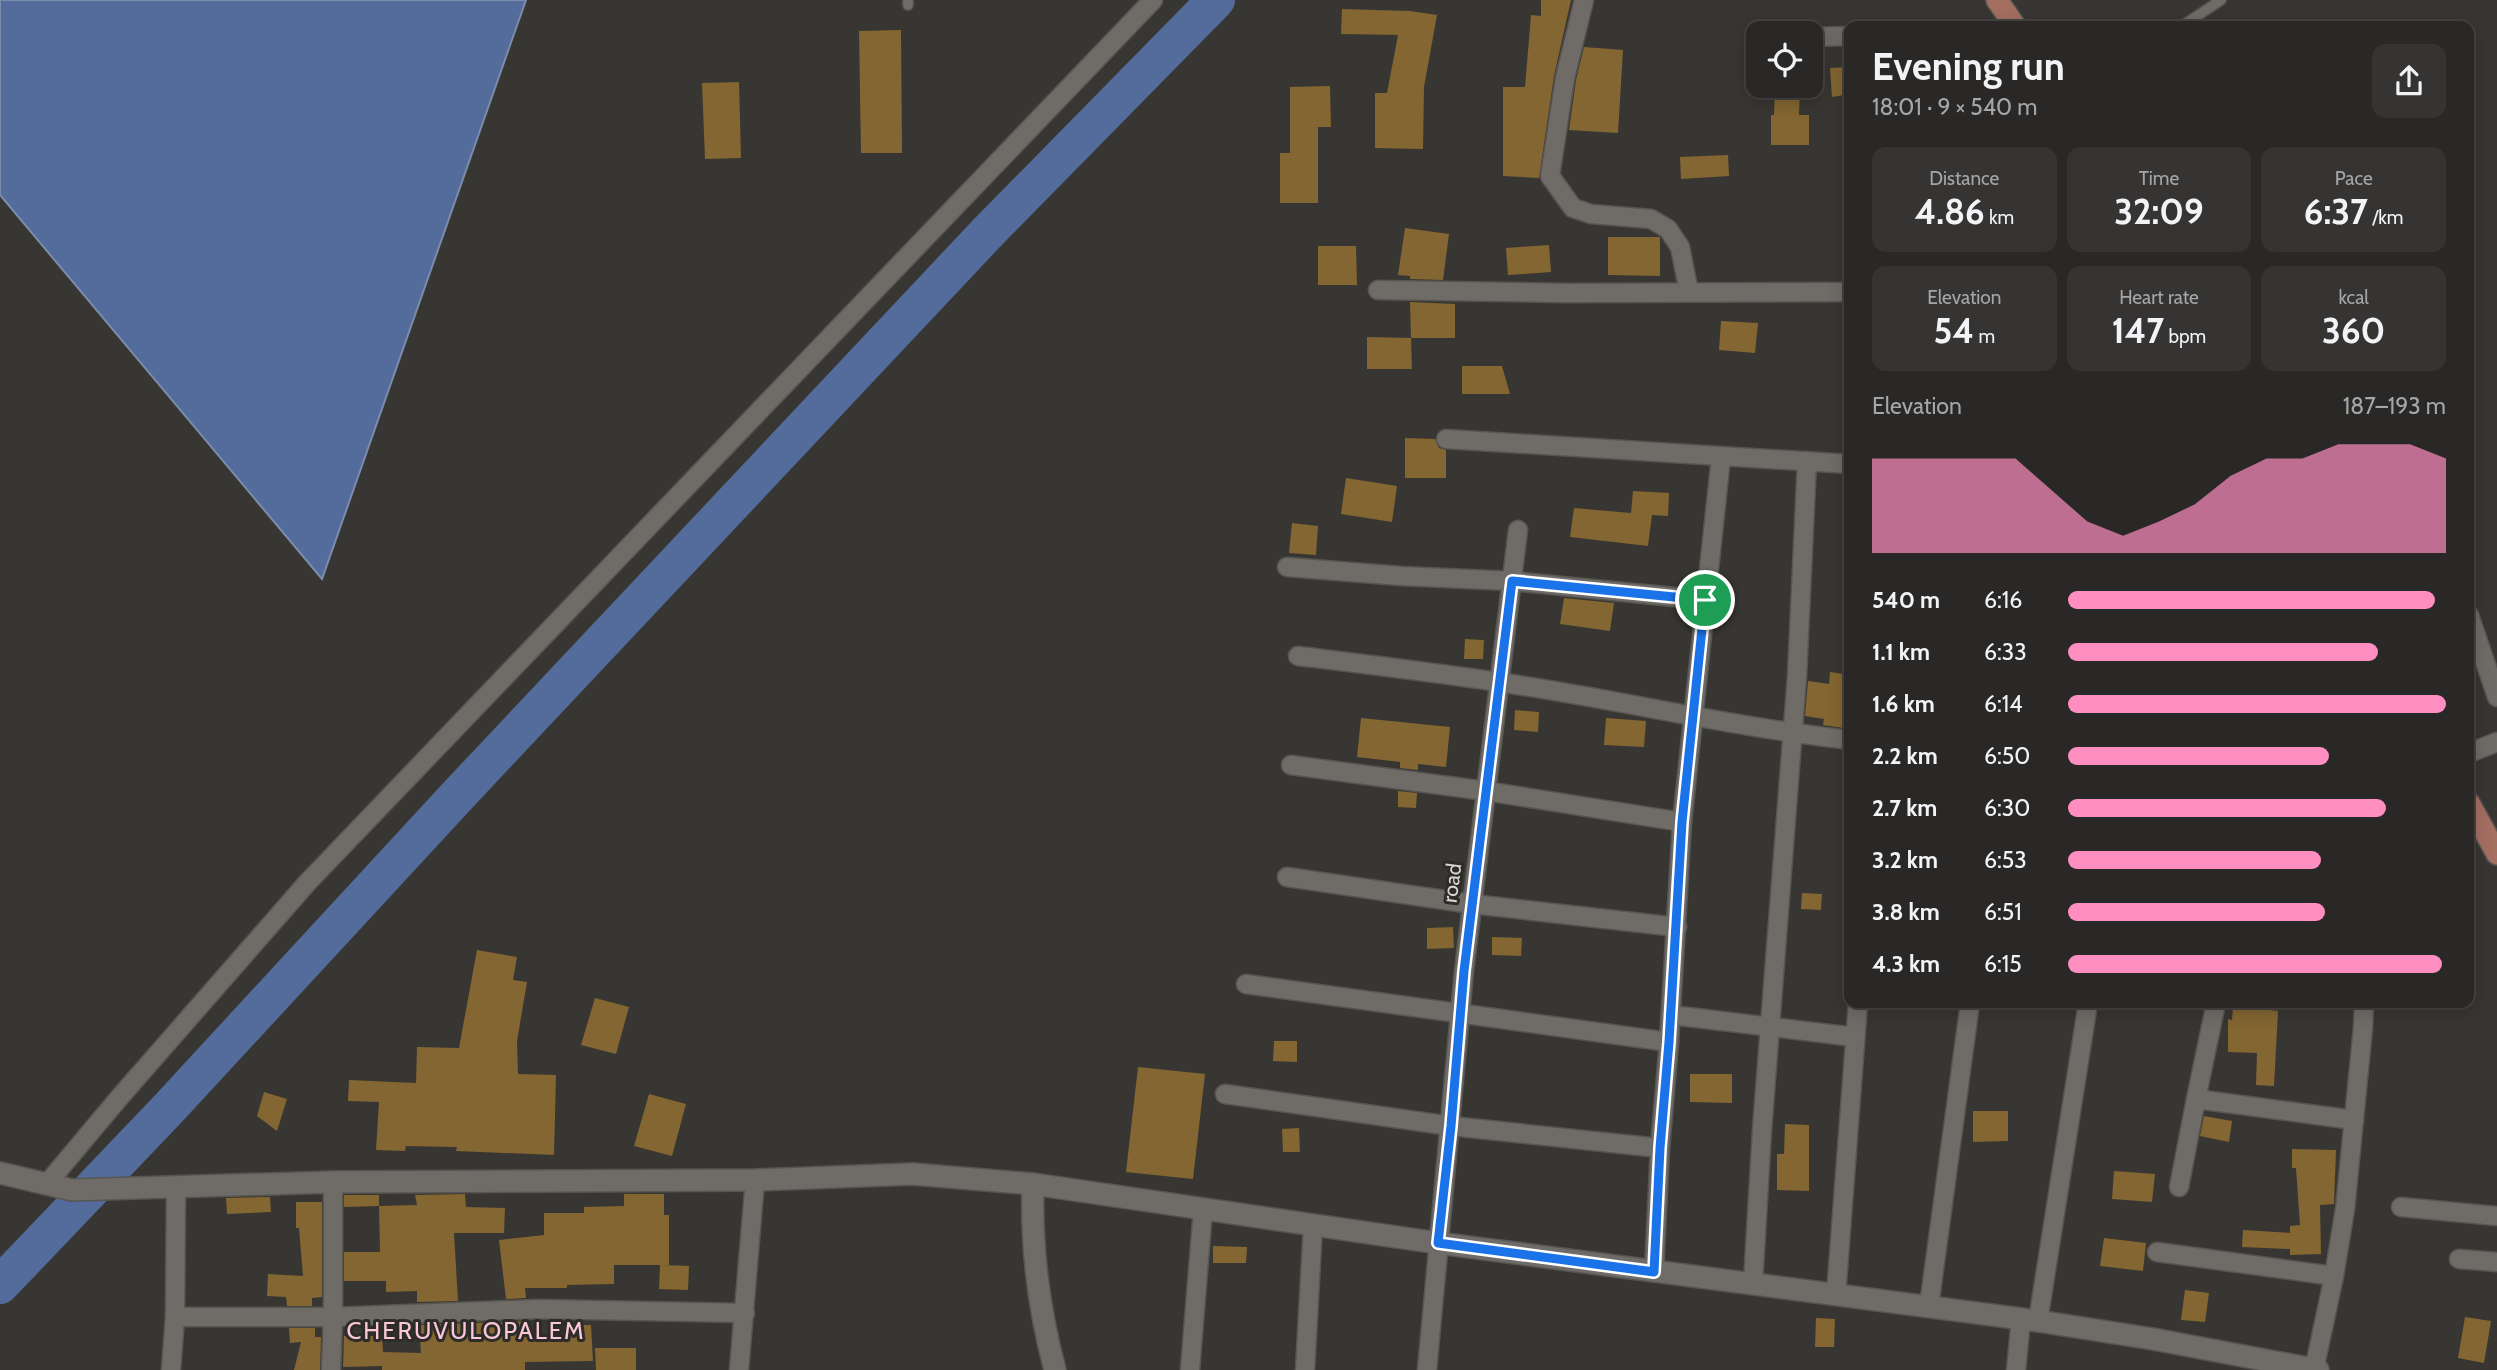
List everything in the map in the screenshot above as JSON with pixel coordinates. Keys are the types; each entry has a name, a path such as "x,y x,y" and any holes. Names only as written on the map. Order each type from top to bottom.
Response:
{"main road":[{"path":"1997,0 2012,21"},
{"path":"2474,812 2497,854"}],"street":[{"path":"46,1185 307,883 1153,0"},
{"path":"1584,0 1565,78 1550,176 1573,208 1591,214 1651,219 1668,229 1680,247 1689,292"},
{"path":"1823,37 1844,36"},
{"path":"1378,290 1844,292"},
{"path":"1446,439 1844,464"},
{"path":"1654,1272 1682,822 1721,457"},
{"path":"1753,1284 1792,733 1807,461"},
{"name":"road","path":"1427,1370 1472,904 1518,530"},
{"path":"1287,567 1512,581 1705,600"},
{"path":"2474,630 2497,697"},
{"path":"1298,656 1499,682 1695,717 1844,739"},
{"path":"2474,751 2497,742"},
{"path":"1291,765 1486,791 1682,822"},
{"path":"1287,877 1472,904 1677,927"},
{"path":"1246,984 1669,1042"},
{"path":"1836,1295 1858,1008"},
{"path":"1929,1306 1969,1008"},
{"path":"2016,1370 2030,1320 2087,1008"},
{"path":"2179,1187 2215,1008"},
{"path":"0,1173 72,1190 333,1182 755,1180 913,1174 1033,1184 1438,1243 2030,1320 2153,1339 2315,1370 2345,1209 2364,1008"},
{"path":"1671,1015 1855,1037"},
{"path":"1225,1094 1451,1126 1660,1148"},
{"path":"2196,1099 2354,1120"},
{"path":"739,1370 755,1180"},
{"path":"331,1370 333,1182"},
{"path":"1033,1184 1032,1210 1038,1274 1046,1335 1055,1370"},
{"path":"171,1370 175,1317 176,1188"},
{"path":"2401,1207 2497,1216"},
{"path":"1189,1370 1203,1209"},
{"path":"1305,1370 1313,1225"},
{"path":"2157,1252 2334,1276"},
{"path":"2459,1259 2497,1262"},
{"path":"175,1317 333,1317 538,1309 744,1313"}],"lane":[{"path":"2190,21 2221,0"}],"water":[{"path":"0,0 526,0 322,579 0,195"}],"building":[{"path":"1541,0 1571,0 1554,76 1539,178 1503,176 1503,87 1525,87 1531,15 1541,16"},
{"path":"1342,9 1410,11 1437,15 1424,87 1423,149 1375,148 1375,93 1387,93 1398,35 1341,34"},
{"path":"901,30 902,153 861,153 859,31"},
{"path":"1584,47 1623,50 1618,133 1569,130"},
{"path":"1844,67 1844,95 1832,97 1830,68"},
{"path":"739,82 741,158 705,159 702,83"},
{"path":"1330,86 1331,127 1318,127 1318,203 1280,203 1280,153 1290,153 1290,87"},
{"path":"1775,98 1800,98 1799,115 1809,115 1809,145 1771,145 1771,115 1774,115"},
{"path":"1728,155 1729,176 1681,179 1680,157"},
{"path":"1405,228 1449,234 1443,280 1410,279 1410,276 1398,275"},
{"path":"1608,237 1660,237 1660,276 1608,275"},
{"path":"1549,245 1551,272 1508,275 1506,248"},
{"path":"1318,246 1356,246 1357,285 1318,285"},
{"path":"1410,302 1455,304 1455,338 1411,338"},
{"path":"1721,321 1758,323 1755,353 1719,350"},
{"path":"1367,337 1411,338 1412,369 1367,369"},
{"path":"1462,366 1502,366 1510,394 1462,394"},
{"path":"1405,438 1435,439 1439,448 1446,450 1446,478 1405,478"},
{"path":"1346,478 1397,486 1392,522 1341,514"},
{"path":"1633,491 1669,493 1668,516 1652,515 1648,546 1570,537 1574,508 1631,513"},
{"path":"1292,523 1318,526 1316,555 1289,553"},
{"path":"1564,598 1614,603 1610,631 1560,624"},
{"path":"1465,639 1484,640 1483,659 1464,659"},
{"path":"1830,672 1844,674 1844,728 1823,725 1824,719 1805,716 1808,681 1829,684"},
{"path":"1515,710 1539,712 1538,732 1514,730"},
{"path":"1361,718 1450,727 1446,767 1418,764 1418,770 1400,768 1400,762 1357,757"},
{"path":"1606,718 1646,721 1644,747 1604,745"},
{"path":"1398,791 1417,793 1416,808 1398,807"},
{"path":"1802,893 1822,894 1821,910 1801,909"},
{"path":"1453,927 1454,948 1427,949 1427,928"},
{"path":"1492,937 1522,938 1521,956 1492,955"},
{"path":"477,950 517,957 513,980 527,982 517,1041 518,1074 556,1075 554,1155 456,1151 457,1147 406,1146 405,1151 376,1150 379,1102 348,1101 349,1080 416,1083 417,1047 459,1048"},
{"path":"595,998 629,1007 616,1054 581,1045"},
{"path":"2233,1008 2278,1011 2274,1086 2256,1085 2257,1053 2228,1052 2228,1019 2232,1020"},
{"path":"1274,1041 1297,1041 1297,1062 1273,1061"},
{"path":"1138,1067 1205,1074 1193,1179 1126,1172"},
{"path":"1690,1074 1732,1074 1732,1103 1690,1102"},
{"path":"264,1092 287,1099 277,1131 257,1116"},
{"path":"649,1094 686,1104 672,1156 634,1146"},
{"path":"1973,1111 2008,1111 2008,1141 1973,1142"},
{"path":"2204,1116 2232,1121 2229,1142 2200,1136"},
{"path":"1785,1124 1809,1125 1809,1191 1777,1190 1777,1154 1784,1154"},
{"path":"1299,1128 1300,1152 1283,1152 1282,1129"},
{"path":"2292,1149 2336,1150 2334,1204 2320,1205 2321,1254 2290,1255 2290,1249 2242,1247 2243,1230 2290,1233 2290,1226 2300,1225"},
{"path":"2114,1171 2155,1174 2152,1202 2112,1199"},
{"path":"465,1194 466,1207 505,1208 504,1233 454,1233 458,1301 417,1302 417,1291 386,1292 386,1281 344,1281 344,1252 380,1252 379,1206 417,1205 415,1195"},
{"path":"624,1194 664,1194 664,1215 669,1215 669,1265 614,1265 614,1284 525,1288 526,1298 506,1299 499,1240 544,1235 544,1213 584,1213 584,1207 624,1206"},
{"path":"344,1195 379,1195 379,1206 344,1207"},
{"path":"270,1197 271,1212 227,1214 226,1198"},
{"path":"296,1202 322,1202 322,1297 312,1298 312,1306 287,1306 286,1297 267,1296 268,1274 303,1276 299,1228 296,1228"},
{"path":"2104,1238 2146,1243 2143,1271 2100,1266"},
{"path":"1213,1246 1247,1247 1246,1263 1213,1263"},
{"path":"660,1265 689,1266 688,1290 659,1289"},
{"path":"2185,1290 2209,1293 2205,1322 2181,1320"},
{"path":"2465,1317 2491,1321 2484,1363 2458,1358"},
{"path":"1816,1318 1835,1319 1834,1347 1815,1347"},
{"path":"528,1321 529,1334 571,1334 571,1325 591,1325 593,1361 525,1362 525,1370 382,1370 382,1366 343,1367 344,1336 382,1336 383,1352 421,1353 419,1325"},
{"path":"289,1328 315,1328 315,1337 321,1337 320,1370 294,1370 301,1342 290,1343"},
{"path":"595,1348 636,1348 636,1370 596,1370"}],"waterway":[{"path":"0,1285 169,1108 460,793 986,234 1216,0"}],"district":[{"name":"CHERUVULOPALEM","path":"466,1331"}],"route":[{"path":"1512,581 1705,600 1695,717 1682,822 1654,1272 1438,1243 1464,971 1512,581"}]}
